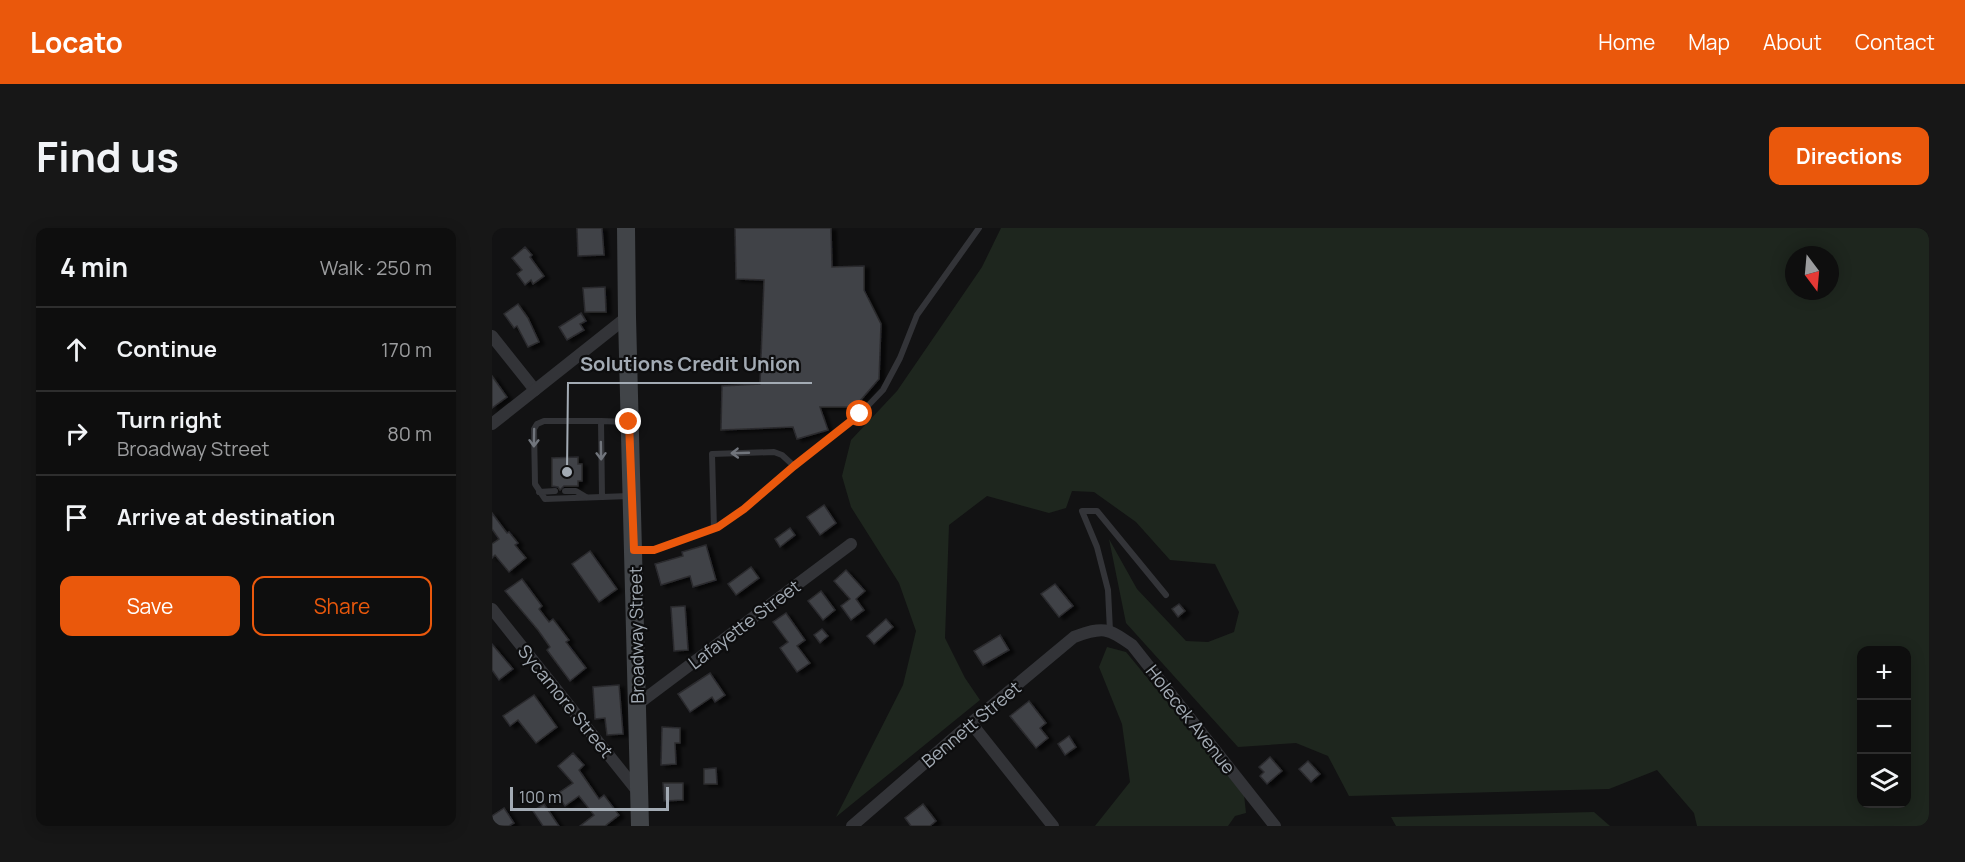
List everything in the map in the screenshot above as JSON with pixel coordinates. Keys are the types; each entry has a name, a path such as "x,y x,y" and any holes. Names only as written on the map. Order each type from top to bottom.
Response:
{"street":[{"name":"Broadway Street","path":"626,228 640,826"},
{"path":"492,424 627,317"},
{"path":"492,336 535,390"},
{"name":"Lafayette Street","path":"638,704 851,544"},
{"name":"Sycamore Street","path":"492,609 639,794"},
{"name":"Bennett Street","path":"852,826 1074,637 1094,630 1110,631"},
{"name":"Holecek Avenue","path":"1110,631 1132,645 1275,826"},
{"path":"971,723 1053,826"}],"lane":[{"path":"634,550 654,550 714,529 744,509 860,414 883,390 900,358 917,315 979,228"},
{"path":"601,421 602,497"},
{"path":"629,422 544,422 537,424 534,429 535,484 545,498 633,496"},
{"path":"714,529 712,454 774,452 782,455 794,466"},
{"path":"539,492 555,491"},
{"path":"565,491 576,491 586,498"},
{"path":"1110,631 1108,590 1097,547 1082,511 1097,511 1166,595"}],"shaded area":[{"path":"1001,228 1929,228 1929,826 1697,826 1694,813 1657,770 1609,789 1349,796 1328,756 1296,743 1238,747 1126,623 1109,539 1137,589 1186,641 1208,642 1234,632 1239,612 1215,564 1170,560 1136,522 1094,492 1072,491 1066,508 1049,513 987,496 949,525 945,638 965,678 980,700 836,817 903,685 916,631 899,583 851,507 842,476 851,440 897,391 982,267"},
{"path":"1107,647 1126,652 1244,795 1246,813 1235,816 1228,826 1095,826 1130,782 1122,724 1099,667"},
{"path":"1594,812 1610,826 1396,826 1391,817"}],"building":[{"path":"577,228 602,228 604,255 578,256"},
{"path":"735,228 831,228 832,267 864,266 864,290 881,324 879,379 860,401 858,407 820,407 828,430 797,439 793,427 721,430 722,386 760,384 764,280 736,279"},
{"path":"525,247 544,276 533,284 531,280 525,285 517,274 522,270 512,258"},
{"path":"605,287 606,312 585,312 583,288"},
{"path":"518,304 528,318 539,342 528,347 517,326 514,328 504,314"},
{"path":"581,313 586,321 580,324 584,330 567,340 559,327"},
{"path":"492,376 507,397 492,408"},
{"path":"578,457 578,464 582,464 582,481 578,481 578,486 564,486 560,490 552,486 552,458"},
{"path":"824,505 836,523 820,535 807,517"},
{"path":"492,513 518,543 515,545 526,558 509,572 495,555 492,558 492,544 499,539 492,529"},
{"path":"790,528 795,535 780,547 775,539"},
{"path":"706,545 716,580 693,587 690,576 661,585 655,564 683,556 682,552"},
{"path":"590,551 617,589 599,602 572,564"},
{"path":"751,567 759,578 736,595 728,584"},
{"path":"846,570 865,591 856,599 864,610 851,620 841,606 850,599 834,581"},
{"path":"522,579 542,606 539,609 549,622 553,619 569,640 566,642 586,668 570,681 547,650 550,647 538,630 505,591"},
{"path":"1055,584 1073,606 1059,617 1041,594"},
{"path":"821,591 835,610 823,620 808,601"},
{"path":"1179,604 1185,611 1178,617 1172,609"},
{"path":"685,606 688,650 674,651 671,607"},
{"path":"786,613 805,640 797,646 810,663 797,672 780,648 788,642 773,622"},
{"path":"886,619 893,627 874,644 867,636"},
{"path":"822,629 828,636 820,643 814,635"},
{"path":"1000,635 1009,650 983,665 974,651"},
{"path":"492,644 513,669 499,680 492,670"},
{"path":"710,673 725,695 715,702 712,697 690,712 678,694"},
{"path":"619,685 623,734 607,735 605,718 595,719 593,687"},
{"path":"534,695 557,727 536,743 518,720 510,726 503,716"},
{"path":"1029,701 1046,723 1040,728 1048,738 1036,748 1010,716"},
{"path":"662,727 680,728 680,743 675,743 676,764 661,765"},
{"path":"1069,736 1076,747 1065,755 1058,744"},
{"path":"573,753 584,765 579,770 599,799 604,795 619,815 605,826 580,826 594,815 579,796 565,806 557,794 573,783 558,766"},
{"path":"1270,757 1282,771 1267,784 1260,776 1264,772 1259,767"},
{"path":"1308,761 1320,774 1311,782 1299,769"},
{"path":"716,768 717,784 704,784 704,769"},
{"path":"663,783 683,783 683,800 664,801"},
{"path":"544,804 559,826 543,826 533,811"},
{"path":"923,804 936,821 930,826 911,826 905,818"},
{"path":"504,808 514,823 509,826 492,826 492,816"}],"place":[{"name":"Solutions Credit Union","path":"567,472"}],"route":[{"path":"629,422 634,550 654,550 718,527 744,509 860,414"}]}
